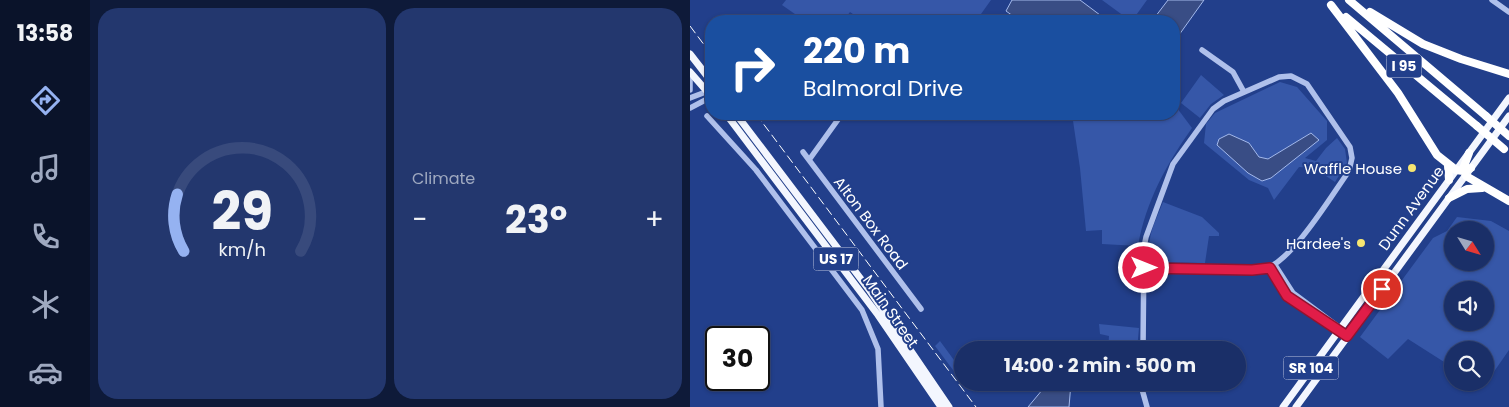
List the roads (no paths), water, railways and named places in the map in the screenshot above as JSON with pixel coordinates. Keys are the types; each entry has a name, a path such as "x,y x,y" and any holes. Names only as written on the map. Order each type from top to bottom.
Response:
{"highway":[{"path":"1350,0 1423,44 1467,61 1507,72"},
{"name":"I 95","path":"1350,0 1509,136"},
{"path":"1328,2 1398,93 1433,150 1448,166 1462,172 1509,200"},
{"name":"I 95","path":"1328,2 1506,151"},
{"path":"1462,172 1469,153"},
{"path":"1448,166 1450,171 1449,180"},
{"path":"1462,172 1471,168"},
{"path":"1449,198 1467,189 1486,188"}],"main road":[{"path":"690,54 705,73"},
{"path":"690,72 705,88"},
{"path":"1469,153 1509,98"},
{"path":"1471,168 1509,116"},
{"name":"Main Street","path":"731,120 869,303 940,407"},
{"name":"Main Street","path":"741,120 870,291 949,407"},
{"name":"Dunn Avenue","path":"1283,407 1449,180 1462,172"},
{"name":"Dunn Avenue","path":"1296,407 1449,198 1462,172"}],"street":[{"path":"1492,0 1509,12"},
{"path":"1202,50 1232,72 1244,92"},
{"path":"1143,341 1144,268 1147,231 1173,164 1213,109 1244,92 1284,76 1302,80 1307,84 1347,142 1352,152 1351,165 1291,250 1272,266 1252,270 1144,268"},
{"path":"690,80 690,90"},
{"path":"690,98 705,95"},
{"path":"690,108 705,98"},
{"path":"711,120 762,178 862,310 878,349 881,407"},
{"path":"809,160 838,120"},
{"name":"Alton Box Road","path":"802,152 921,309"},
{"path":"1404,241 1412,247"},
{"path":"1272,266 1287,296 1347,336"},
{"path":"1141,391 1147,407"}],"railway":[{"path":"690,26 705,46"},
{"path":"761,120 976,407"}],"place":[{"name":"Waffle House","path":"1412,168"},
{"name":"Hardee's","path":"1361,243"}]}
